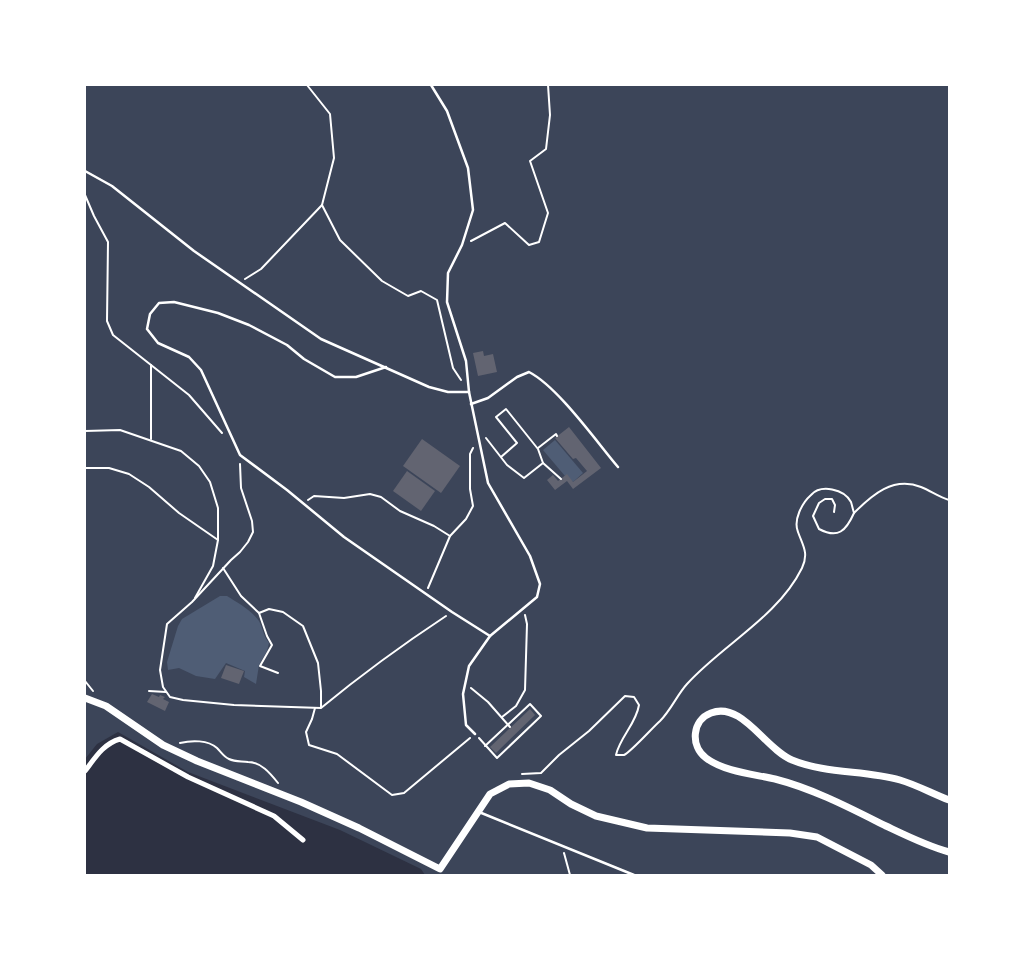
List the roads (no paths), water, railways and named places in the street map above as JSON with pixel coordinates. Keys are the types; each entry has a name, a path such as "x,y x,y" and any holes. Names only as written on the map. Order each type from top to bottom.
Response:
{"street":[{"path":"85,698 106,706 163,745 197,761 301,802 360,828 440,872 490,794 509,784 529,783 550,790 571,804 596,816 647,828 790,833 817,837 871,866 882,875"},
{"path":"949,800 899,780 810,766 791,759 776,750 740,716 726,710 704,716 697,725 695,738 698,750 715,763 822,794 930,847 949,852"},
{"path":"85,771 102,749 110,742 120,739 188,777 274,816 302,840"}],"lane":[{"path":"431,85 447,111 468,168 473,210 462,245 448,273 447,302 466,361 471,404 488,483 530,556 540,584 537,597 490,636 469,666 463,694 466,725 474,734"},
{"path":"85,171 112,186 194,251 321,339 429,387 448,392 469,392"},
{"path":"386,367 356,377 335,377 304,359 287,345 218,313 174,302 159,303 150,314 148,329 158,343 188,357 201,370 240,455 344,537 490,636"},
{"path":"471,404 488,398 517,377 529,372 540,378 570,410 618,468"},
{"path":"478,811 634,875"}]}
